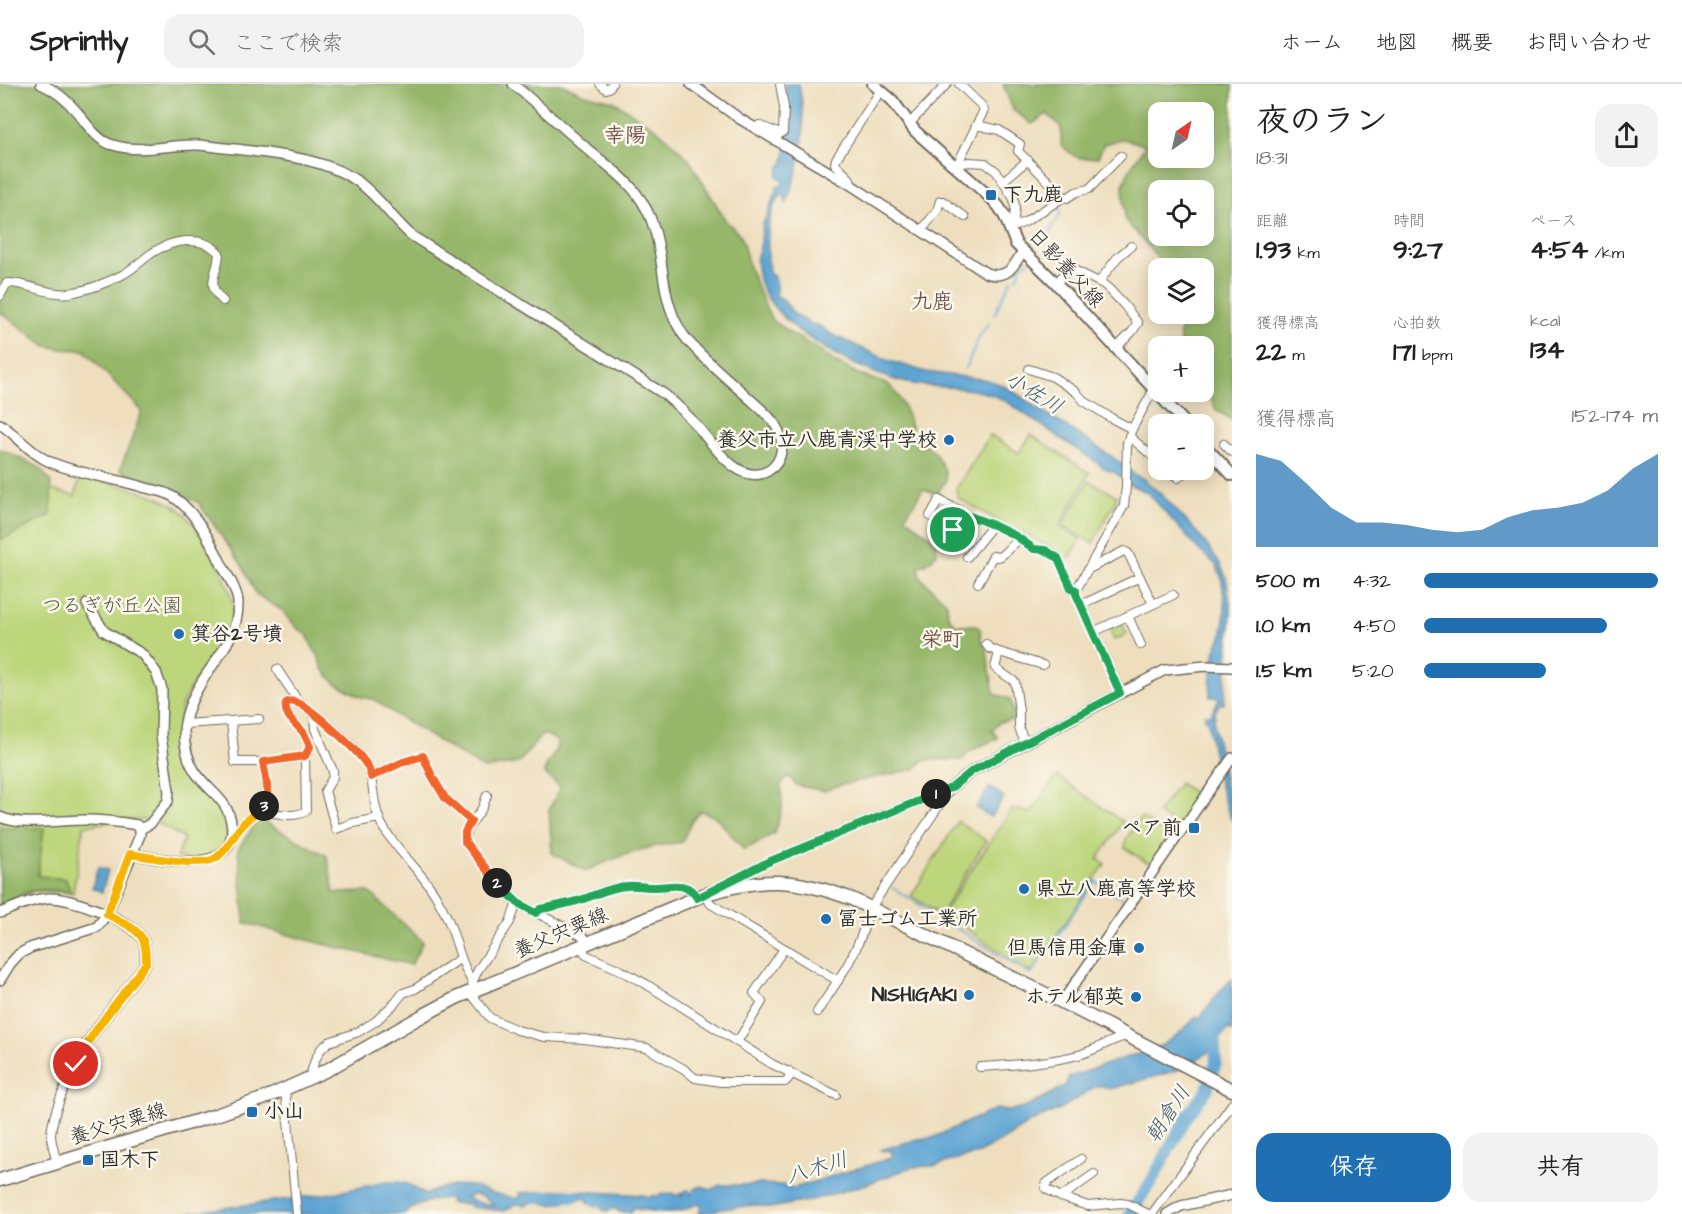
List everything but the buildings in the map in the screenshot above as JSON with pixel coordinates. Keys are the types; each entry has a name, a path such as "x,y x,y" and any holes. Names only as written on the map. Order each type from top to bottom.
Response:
{"main road":[{"name":"日影養父線","path":"877,87 892,100 909,124 924,139 958,166 992,199 1011,228 1016,244 1056,283 1148,383"},
{"name":"日影養父線","path":"1166,402 1177,414"},
{"path":"1214,458 1232,475"},
{"name":"養父宍粟線","path":"0,1180 242,1107 285,1090 357,1054 473,988 700,896 768,873 826,890 870,909 1062,1002 1232,1090"}],"street":[{"path":"41,84 63,98 90,129 109,144 132,150 200,145 262,153 320,164 347,175 368,190 398,225 412,236 664,394 686,414 725,459 734,466 750,474 766,471 772,467 782,452 780,435 776,426 762,409 694,347 680,330 667,300 656,230 642,200 624,180 513,84"},
{"path":"600,84 606,88 612,84"},
{"path":"691,84 740,119 851,185 986,273 994,276 1006,274 1023,250"},
{"path":"756,129 759,125 776,133 783,132 784,107 780,84"},
{"path":"909,124 947,84"},
{"path":"958,166 984,110 959,84"},
{"path":"851,185 850,179 835,164 836,159 877,87"},
{"path":"976,125 999,130 1020,144 1018,151 1064,197"},
{"path":"958,166 969,162 985,163 996,171 1014,202 1011,228 1025,222 1064,197 1067,198 1076,192 1089,189 1121,156"},
{"path":"1003,181 1028,160"},
{"path":"921,231 937,211 940,201 964,217"},
{"path":"0,296 7,283 52,293 75,292 122,275 166,245 197,241 212,246 219,253 219,263 212,286 214,292 223,301"},
{"path":"1099,282 1113,262 1131,246"},
{"path":"1056,283 1070,268 1099,282 1125,305 1138,323 1116,348"},
{"path":"1029,369 1053,377 1073,390 1084,401 1130,433 1148,451"},
{"path":"1120,693 1076,590 1124,506 1127,443 1148,400"},
{"path":"0,424 10,430 33,452 48,461 70,469 168,494 186,507 210,542 231,582 238,601 235,622 228,643 191,700 185,724 185,748 195,772 223,801 230,813 232,837"},
{"path":"1224,444 1232,452"},
{"path":"953,530 930,516 939,500 1020,538 1034,549 1045,550 1058,558 1071,588 1076,590"},
{"path":"943,542 970,516"},
{"path":"967,557 993,525"},
{"path":"978,583 993,556 1001,556 1020,538"},
{"path":"1089,569 1124,551 1128,553 1153,604"},
{"path":"1081,605 1140,577"},
{"path":"1093,632 1173,595"},
{"path":"87,604 104,631 142,654 156,672 162,689 161,736 169,790 168,801 150,824 140,829"},
{"path":"1128,616 1141,645"},
{"path":"986,644 989,648 999,652 1043,665"},
{"path":"999,652 995,668 1015,682 1020,716 1019,728 1025,743"},
{"path":"700,896 768,873 951,788 972,771 1165,670 1205,666 1231,667"},
{"path":"277,669 300,704"},
{"path":"261,810 283,815 300,815 306,811 305,756 310,747 306,737 287,715 285,708 286,703 290,701 300,704 355,750 367,765 381,824 436,896 449,922 460,958 473,988 490,1018 517,1030 544,1037 584,1039 647,1048 684,1069 695,1078 721,1082 785,1082 789,1078 789,1071"},
{"path":"314,714 315,729 333,771 333,777 325,790 336,829 352,823 379,818"},
{"path":"185,724 259,719"},
{"path":"231,722 235,762 263,762 305,756"},
{"path":"371,777 403,762 423,756 445,798 471,821"},
{"path":"1062,1002 1232,758"},
{"path":"130,854 200,861 215,859 226,849 232,837 248,818 261,810 267,801 263,762"},
{"path":"817,1012 838,981 861,937 868,912 951,788"},
{"path":"487,795 482,810 471,821 465,832 465,842 491,876 518,903 584,937 587,943 583,950 586,955 646,984 771,1064 836,1095"},
{"path":"0,980 19,954 30,948 96,927 107,914 130,854 140,835 137,825 110,821 2,821"},
{"path":"536,913 541,909 628,885 649,888 687,887 838,981"},
{"path":"0,913 28,901 64,899 107,914 132,928 144,942 146,963 82,1052 57,1107 51,1135 57,1163"},
{"path":"473,988 478,970 510,922 518,903"},
{"path":"737,1042 762,1002 754,993 784,949"},
{"path":"312,1077 310,1073 315,1060 321,1049 329,1042 358,1032 376,1021 403,993 415,989 460,958"},
{"path":"980,1067 1029,1064 1066,1058 1099,1048 1126,1036"},
{"path":"285,1090 297,1214"},
{"path":"1081,1160 1058,1173 1045,1185 1046,1189 1060,1197 1088,1206 1128,1204 1150,1214 1232,1104"},
{"path":"1060,1197 1094,1174"},
{"path":"1167,1214 1181,1206 1232,1195"}],"green space":[{"path":"0,84 562,84 584,94 613,101 657,129 688,158 726,221 741,236 750,270 771,319 820,350 833,361 858,374 889,385 898,396 913,433 935,453 945,471 946,480 937,494 923,489 905,517 936,541 937,553 929,562 918,567 920,577 947,603 948,616 956,625 975,625 980,629 981,639 987,651 995,694 1010,699 1016,719 1000,722 992,730 998,738 970,751 962,760 923,760 915,769 840,785 824,791 796,785 789,776 781,784 782,807 775,833 744,850 716,817 700,811 691,822 682,842 632,852 585,871 552,853 549,810 560,787 544,773 556,749 557,741 545,734 518,763 484,769 375,700 359,696 335,683 323,669 307,635 296,627 283,611 256,594 243,567 198,502 120,470 142,411 84,350 61,349 44,345 2,313 0,315"},
{"path":"1003,84 1232,84 1232,420 1216,410 1212,402 1214,336 1180,336 1179,324 1214,324 1214,258 1158,258 1125,220 1123,185 1131,167 1146,145 1123,139 1104,144 1098,157 1078,157 1061,145 1061,127 1047,114 1032,124 1013,110"},
{"path":"990,435 1019,453 1031,435 1090,473 1059,526 1081,539 1069,559 1020,530 1014,530 958,498 956,489"},
{"path":"0,449 39,467 51,482 51,515 1,540"},
{"name":"つるぎが丘公園","path":"80,477 116,484 175,506 184,513 203,537 226,582 233,607 230,627 223,642 186,696 178,726 178,746 187,772 217,804 227,822 228,832 224,843 215,854 190,859 176,858 184,839 169,829 150,821 132,820 84,826 73,893 34,891 0,907 0,502 44,488 75,496"},
{"path":"1089,481 1117,496 1093,543 1062,526"},
{"path":"1122,623 1127,635 1114,640 1110,629"},
{"name":"県立八鹿高等学校","path":"1057,776 1123,822 1098,859 1105,864 1031,973 943,913 1011,810 1022,810 1029,814"},
{"path":"1179,783 1199,796 1179,825 1173,824 1158,813"},
{"path":"1141,817 1170,837 1151,865 1125,848 1126,839"},
{"path":"259,819 327,856 334,893 369,892 423,942 411,965 245,923 238,849"},
{"path":"958,821 986,841 940,915 911,896"},
{"path":"0,828 44,828 38,876 66,879 70,891 34,890 0,905"}],"water":[{"path":"785,84 799,84 803,131 800,159 786,204 785,196 782,195 776,202 769,221 767,243 769,273 777,283 776,296 783,299 793,313 811,324 820,326 831,334 887,360 926,372 988,380 1014,392 1144,479 1200,536 1219,562 1226,577 1231,610 1224,704 1220,703 1215,712 1214,725 1225,784 1232,803 1232,821 1219,784 1208,722 1205,718 1205,714 1210,716 1219,699 1210,697 1211,673 1217,645 1223,634 1225,606 1221,576 1216,565 1200,551 1148,493 1109,471 1007,402 973,390 913,384 870,371 820,346 798,330 779,312 765,293 758,274 757,258 763,223 778,186 784,182 777,175 783,164 788,134"},
{"path":"990,787 1004,797 991,817 976,808"},
{"path":"98,867 108,870 102,892 92,888"},
{"path":"1232,979 1232,1031 1228,1029 1206,1054 1178,1070 1110,1089 1100,1085 979,1153 934,1166 912,1167 867,1184 808,1201 770,1208 756,1205 699,1214 702,1206 699,1204 677,1212 640,1210 635,1207 631,1212 619,1212 617,1209 603,1210 600,1206 595,1207 588,1203 587,1199 578,1198 552,1205 536,1201 525,1205 516,1204 505,1211 470,1207 469,1204 450,1203 451,1199 442,1199 417,1206 405,1214 179,1214 333,1193 386,1182 408,1184 426,1195 442,1188 468,1185 515,1199 521,1196 519,1193 561,1190 657,1197 661,1193 663,1195 673,1193 677,1196 681,1193 682,1196 685,1190 689,1190 691,1195 694,1189 702,1186 711,1190 720,1185 760,1184 794,1188 891,1158 893,1152 880,1150 918,1139 934,1137 996,1109 1008,1111 1029,1106 1065,1086 1069,1077 1160,1046 1184,1029 1197,1016 1200,1018 1219,992","holes":["474,1194 482,1196 495,1205 465,1198"]}],"waterway":[{"path":"1049,237 1053,225 1060,216 1060,207"},
{"path":"1017,278 1022,265 1029,261"},
{"path":"994,315 1012,279"},
{"path":"966,368 979,337 989,323"},
{"path":"893,888 1031,975 1095,881 1128,903"},
{"name":"朝倉川","path":"1130,1214 1188,1115 1207,1090 1216,1063 1214,1029"},
{"name":"八木川","path":"536,1197 575,1196"}],"place":[{"name":"下九鹿","path":"991,195"},
{"name":"養父市立八鹿青渓中学校","path":"949,440"},
{"name":"箕谷2号墳","path":"179,634"},
{"name":"ペア前","path":"1194,828"},
{"name":"県立八鹿高等学校","path":"1024,889"},
{"name":"冨士ゴム工業所","path":"826,919"},
{"name":"但馬信用金庫","path":"1139,948"},
{"name":"NISHIGAKI","path":"969,995"},
{"name":"ホテル郁英","path":"1136,997"},
{"name":"小山","path":"252,1112"},
{"name":"国木下","path":"88,1160"}],"district":[{"name":"幸陽","path":"625,135"},
{"name":"九鹿","path":"932,301"},
{"name":"栄町","path":"942,639"}],"route":[{"path":"76,1064 105,1017 146,963 144,942 140,935 107,914 130,854 200,861 215,859 226,849 232,837 248,818 261,810 267,801 263,762 305,756 310,747 303,731 287,715 286,703 290,701 300,704 326,723 350,745 367,765 371,777 403,762 423,756 445,798 471,821 465,832 465,842 508,895 536,913 541,909 628,885 649,888 687,887 697,898 768,862 951,788 972,771 1120,693 1076,590 1071,588 1058,558 1045,550 1034,549 1022,539 970,516 953,530"}],"water label":[{"name":"小佐川","path":"1034,393"}]}
